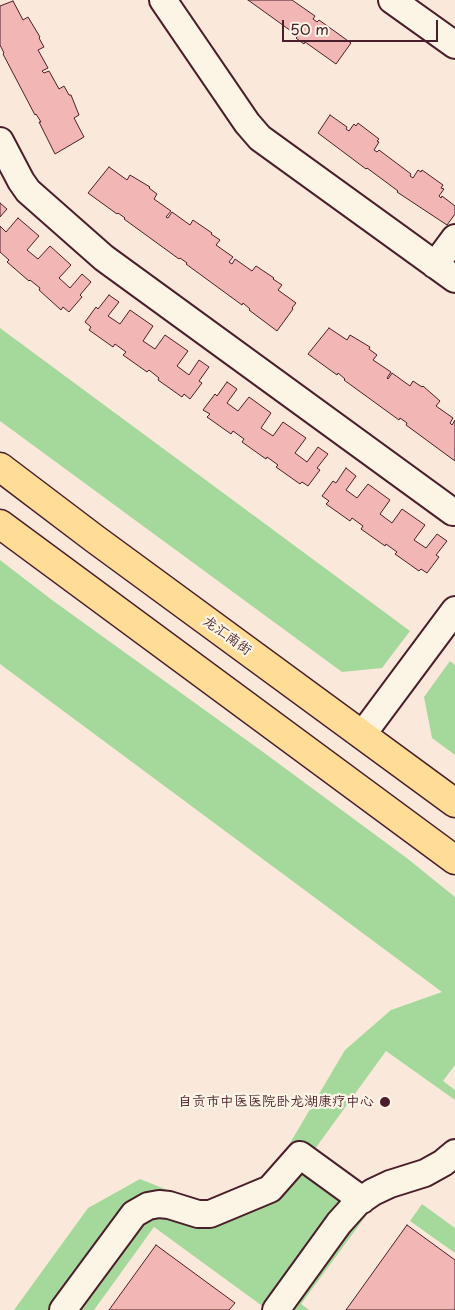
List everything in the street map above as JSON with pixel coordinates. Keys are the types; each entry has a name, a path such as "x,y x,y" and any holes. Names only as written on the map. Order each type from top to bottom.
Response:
{"main road":[{"name":"龙汇南街","path":"0,467 455,803"},
{"path":"0,524 455,860"}],"street":[{"path":"163,0 253,132 445,272 455,238"},
{"path":"392,0 455,45"},
{"path":"0,141 28,191 104,258 453,512"},
{"path":"362,735 455,610"},
{"path":"276,1310 339,1224 362,1200 390,1184 425,1173 455,1153"},
{"path":"64,1310 134,1214 148,1206 159,1204 198,1214 210,1214 270,1188 300,1155 362,1200"}],"green space":[{"path":"0,328 410,631 382,668 342,672 0,421"},
{"path":"0,560 52,600 408,859 455,897 455,1065 443,1081 455,1090 455,1100 386,1051 312,1153 269,1178 211,1204 167,1196 53,1310 14,1310 88,1208 140,1179 190,1199 215,1199 262,1176 283,1155 345,1050 391,1010 442,992 0,664"},
{"path":"450,661 455,665 455,755 432,738 424,697"},
{"path":"301,1168 343,1199 265,1308 154,1227 94,1310 74,1310 135,1227 152,1214 200,1223"},
{"path":"422,1204 455,1228 455,1253 410,1221"},
{"path":"368,1209 368,1213 301,1304 309,1310 287,1310 347,1228"}],"building":[{"path":"248,0 292,0 315,16 313,19 317,22 319,20 351,43 336,64 305,42 304,44 296,38 298,36"},
{"path":"13,1 23,20 28,17 40,37 44,47 38,50 48,68 42,71 44,73 49,71 59,89 64,86 69,95 71,95 79,115 74,118 84,137 55,154 39,122 41,122 35,115 0,45 0,6"},
{"path":"330,115 347,127 346,129 349,131 354,124 356,126 358,123 379,139 374,150 377,152 379,150 411,174 410,176 413,178 418,170 421,172 422,170 443,185 441,188 444,189 439,196 441,198 442,196 455,206 455,214 447,225 397,192 318,133"},
{"path":"109,167 127,180 130,175 150,187 157,194 154,199 171,211 166,217 168,218 172,212 190,225 193,220 212,233 220,240 216,245 233,257 229,262 232,264 235,259 252,271 256,266 282,285 278,290 296,303 277,331 249,310 243,303 242,305 187,263 88,193"},
{"path":"0,203 7,209 0,217"},
{"path":"18,218 39,236 27,250 38,259 50,246 71,265 59,278 70,288 82,274 91,282 80,295 82,297 69,312 63,307 61,310 39,290 40,288 7,262 9,260 0,252 0,226 6,232"},
{"path":"109,295 119,302 108,316 120,324 130,310 153,326 143,341 155,349 165,335 188,351 177,366 189,375 199,360 209,367 199,381 202,383 190,399 184,394 182,397 158,380 159,378 149,370 147,372 123,355 126,352 115,344 113,347 89,330 91,327 85,322 96,307 98,309"},
{"path":"329,328 347,340 350,335 370,347 369,349 377,355 373,360 391,372 388,379 392,373 410,386 413,381 423,386 440,401 436,406 453,418 450,423 452,425 455,420 455,461 406,425 407,423 400,418 399,420 344,380 338,373 337,375 308,354"},
{"path":"227,382 237,389 227,403 238,411 249,397 271,413 261,428 273,436 283,422 306,438 295,453 307,462 318,447 328,454 317,468 320,470 308,486 302,482 300,484 276,467 278,465 242,442 244,439 233,431 231,434 207,417 210,414 203,410 215,394 217,396"},
{"path":"346,468 356,476 346,490 357,498 368,484 390,500 380,514 392,523 402,509 425,525 414,540 426,548 437,534 447,541 436,555 439,557 427,573 421,569 419,571 395,554 397,552 361,529 363,526 352,518 350,521 326,504 329,501 322,496 333,481 336,483"},
{"path":"407,1225 455,1260 455,1310 346,1310"},
{"path":"156,1245 235,1303 229,1310 109,1310"}],"place":[{"name":"自贡市中医医院卧龙湖康疗中心","path":"385,1102"}]}
